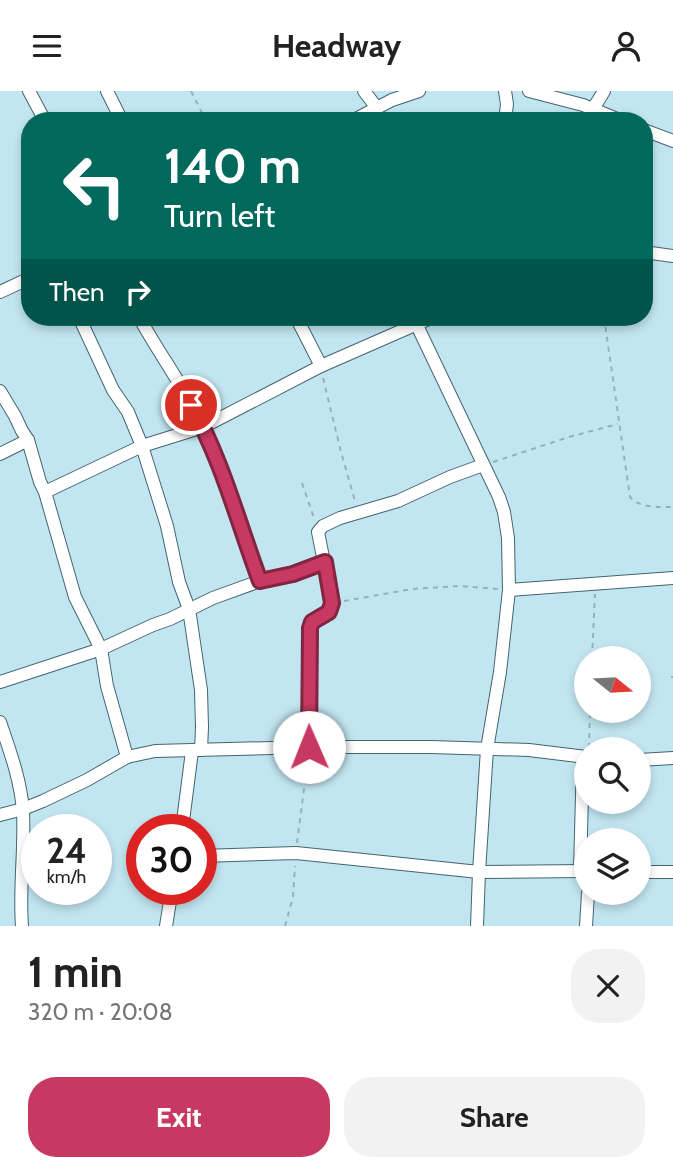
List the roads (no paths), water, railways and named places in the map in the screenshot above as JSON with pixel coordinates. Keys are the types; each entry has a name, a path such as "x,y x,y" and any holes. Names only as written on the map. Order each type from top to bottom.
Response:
{"street":[{"path":"29,91 40,112"},
{"path":"107,91 118,112"},
{"path":"364,91 377,108"},
{"path":"369,112 392,100 419,91"},
{"path":"505,91 506,112"},
{"path":"529,91 600,112"},
{"path":"593,109 604,91"},
{"path":"653,133 673,141"},
{"path":"653,253 673,256"},
{"path":"0,292 21,282"},
{"path":"83,326 113,390 128,412 142,446 189,609 201,690 202,727 185,814"},
{"path":"144,326 203,427 231,495 260,581"},
{"path":"301,326 321,366"},
{"path":"45,492 142,446 203,427 405,326"},
{"path":"417,326 504,512 508,538 509,590 500,672 487,749 478,871 477,926"},
{"path":"0,391 29,440 75,597 101,649 107,685 127,757"},
{"path":"0,454 29,440"},
{"path":"309,747 310,628 312,622 329,612 332,603 318,532 327,524 398,501 483,465"},
{"path":"0,682 101,649 213,598 325,562"},
{"path":"509,590 673,578"},
{"path":"0,722 15,767 23,809 20,888 22,926"},
{"path":"0,815 23,809 87,780 127,757 155,751 431,747 574,753"},
{"path":"651,759 673,758"},
{"path":"217,855 296,853 478,871 574,871"},
{"path":"651,872 673,872"},
{"path":"166,926 169,905"},
{"path":"586,926 587,905"}]}
